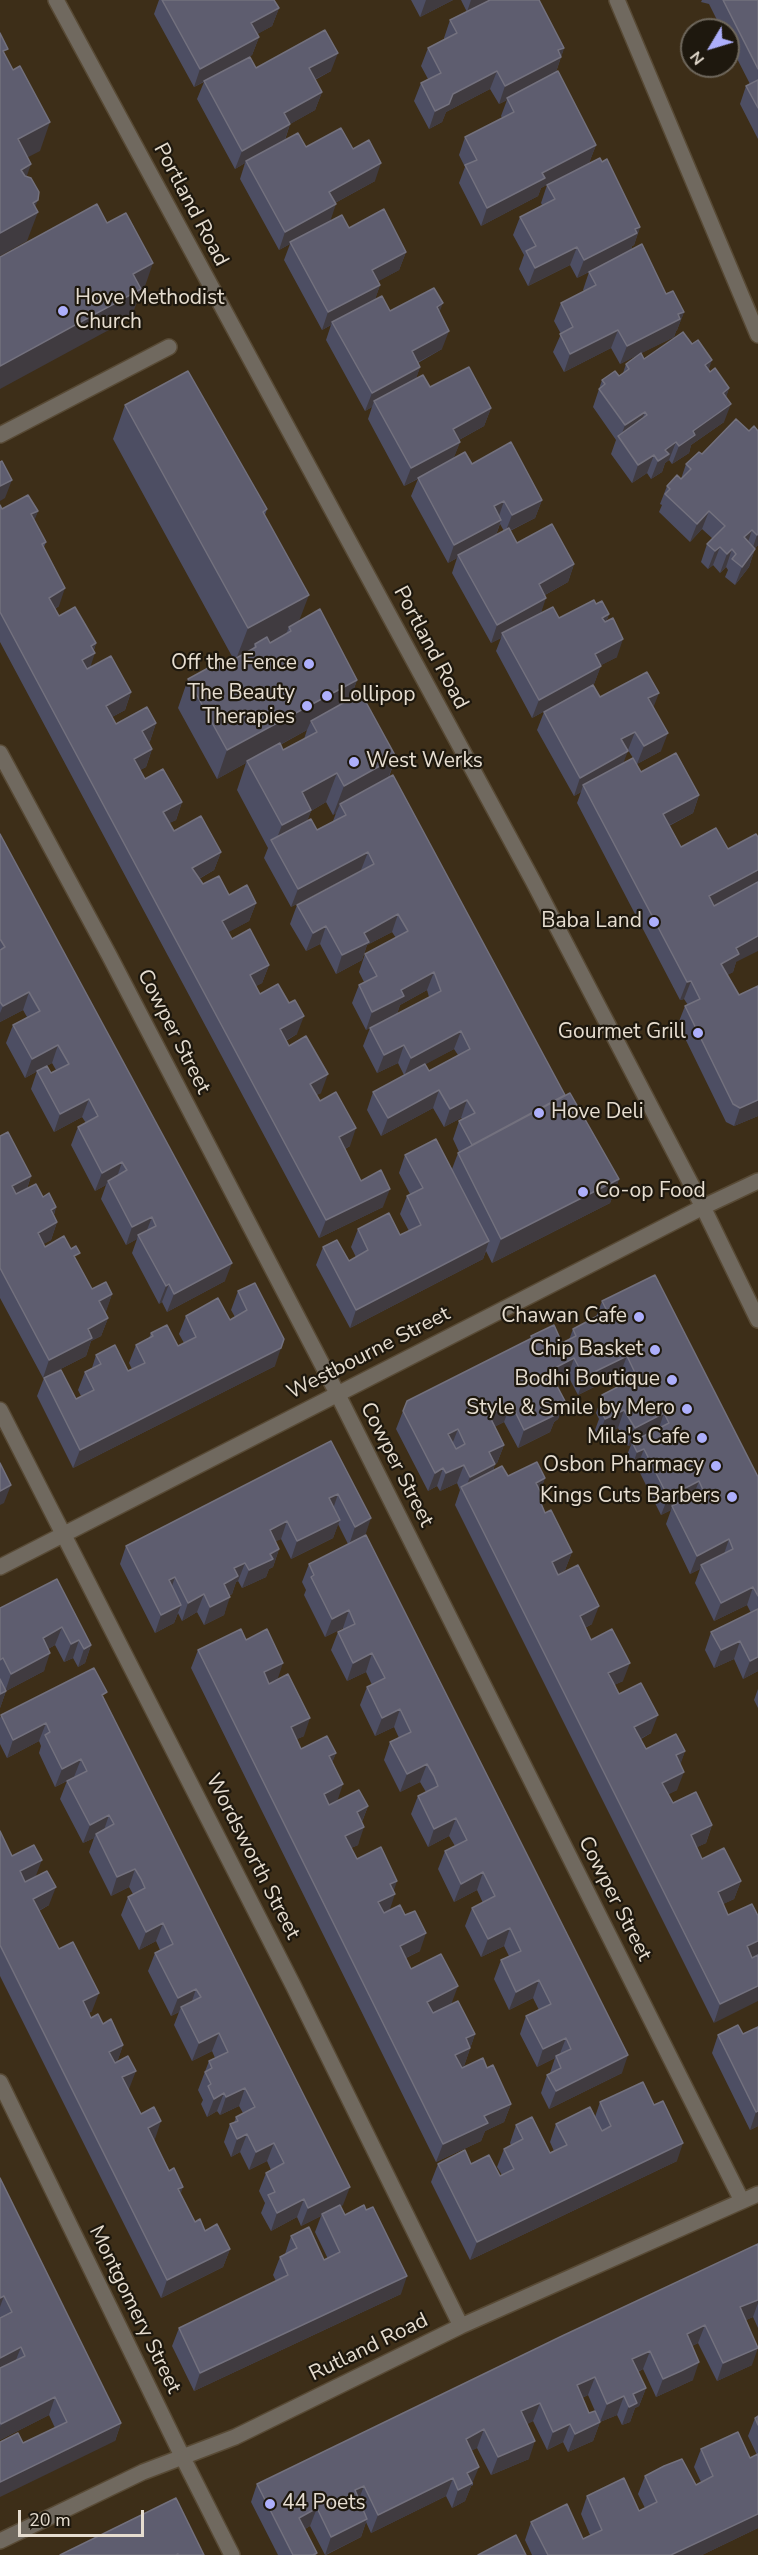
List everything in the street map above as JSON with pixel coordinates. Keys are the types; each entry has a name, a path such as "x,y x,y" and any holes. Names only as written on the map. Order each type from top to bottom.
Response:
{"street":[{"name":"Portland Road","path":"56,0 533,881 758,1320"},
{"path":"616,0 758,335"},
{"path":"0,435 169,347"},
{"name":"Cowper Street","path":"0,753 109,955 337,1393 742,2201"},
{"name":"Westbourne Street","path":"0,1567 702,1207 758,1181"},
{"name":"Wordsworth Street","path":"0,1410 293,1985 461,2326"},
{"name":"Montgomery Street","path":"0,2082 232,2555"},
{"name":"Rutland Road","path":"1,2538 143,2472 235,2437 461,2326 758,2194"}],"building":[{"path":"162,0 274,0 279,8 251,23 259,37 200,69"},
{"path":"490,0 539,0 564,48 558,50 561,57 505,86 497,71 453,94 449,104 435,111 421,83 441,73 428,48 457,33 450,20"},
{"path":"723,0 758,0 758,69 740,34 740,18 732,18"},
{"path":"325,30 338,53 309,68 322,92 284,113 290,124 242,151 204,81 250,57 256,68"},
{"path":"0,33 8,49 3,51 13,70 20,66 50,122 18,139 31,164 21,170 25,176 31,178 39,192 38,200 33,203 38,212 0,233"},
{"path":"558,71 596,145 542,173 545,178 487,208 465,165 477,160 465,137 514,112 507,98"},
{"path":"758,80 758,108 746,86"},
{"path":"341,128 353,149 369,140 381,163 329,192 336,204 285,232 246,161 298,133 306,147"},
{"path":"600,158 602,162 607,159 640,227 635,229 637,233 584,260 577,247 535,268 526,251 536,246 520,217 555,199 547,185"},
{"name":"Hove Methodist Church","path":"97,204 107,223 126,213 153,263 133,274 141,289 0,366 0,257"},
{"path":"384,209 406,252 372,270 380,285 328,312 290,242 342,215 349,228"},
{"path":"642,244 666,294 673,291 684,312 678,314 680,319 627,346 618,330 570,354 560,334 573,327 561,303 596,285 589,272"},
{"path":"434,288 443,303 437,307 449,331 412,351 420,367 372,393 332,322 382,296 390,311"},
{"path":"683,332 692,344 698,340 712,360 705,365 710,372 715,368 729,388 723,393 731,404 693,431 695,435 679,446 676,442 665,450 669,454 658,461 654,455 638,465 618,436 647,415 645,412 625,425 599,389 605,384 602,380 615,371 619,376 629,369 626,364 641,353 644,359"},
{"path":"469,367 491,408 453,429 460,442 411,468 374,401 423,375 430,387"},
{"path":"188,371 267,509 263,512 309,595 248,628 125,405"},
{"path":"736,419 749,431 754,426 758,431 758,534 752,530 744,537 755,549 742,567 732,559 736,554 732,549 727,554 720,547 715,551 707,544 725,526 709,511 697,524 665,494 670,489 667,486 677,475 681,479 691,469 686,464 699,452 702,454"},
{"path":"511,442 542,500 512,515 504,501 494,506 501,520 454,545 418,478 465,452 472,464"},
{"path":"2,461 12,480 0,486 0,462"},
{"path":"28,495 38,511 31,514 46,542 42,544 65,588 49,598 59,616 75,607 96,643 91,646 95,653 82,660 87,669 111,656 131,692 106,706 116,724 147,707 156,723 142,731 152,749 134,759 145,779 163,769 182,802 163,812 174,831 201,816 221,852 192,868 203,884 219,876 229,895 247,885 256,903 222,921 232,939 250,929 269,965 250,975 260,994 278,984 289,1003 295,1000 304,1016 280,1029 289,1046 306,1036 328,1074 310,1084 320,1101 336,1092 356,1128 339,1137 361,1181 381,1170 390,1189 326,1220 0,612 0,505 2,509"},
{"path":"552,524 574,564 539,584 546,598 497,625 458,555 509,528 517,543"},
{"path":"594,600 596,604 602,601 609,614 602,618 605,622 613,618 623,639 595,654 601,666 539,700 502,633 553,607 559,618"},
{"path":"320,609 357,680 227,750 188,679 221,661 224,665 256,647 255,644 267,637 270,643 291,631 289,627"},
{"path":"647,672 659,693 648,698 668,733 644,746 635,732 621,739 628,751 580,778 544,712 593,685 600,697"},
{"path":"361,693 396,757 344,786 337,773 302,792 311,810 282,825 247,761 280,743 283,750 317,732 311,721"},
{"path":"676,753 699,795 663,814 681,847 716,828 728,849 756,834 758,837 758,870 709,896 714,906 758,882 758,936 736,948 739,954 721,964 739,995 758,986 758,1100 740,1108 733,1104 685,1006 700,999 691,981 687,982 583,785 633,758 641,772"},
{"path":"393,775 565,1095 472,1145 459,1121 475,1113 467,1100 450,1109 439,1090 388,1118 373,1092 425,1064 429,1071 470,1049 461,1031 411,1058 404,1045 384,1055 370,1028 441,991 434,972 401,990 404,996 372,1012 359,985 377,976 365,954 408,931 398,914 364,933 369,942 342,955 326,926 313,933 297,905 374,864 368,852 298,889 271,840 311,819 317,830 346,815 340,804"},
{"path":"0,834 232,1263 174,1294 169,1284 166,1286 138,1235 156,1226 152,1217 132,1227 108,1181 127,1170 122,1162 102,1173 78,1127 98,1116 89,1099 60,1114 37,1071 47,1066 51,1073 69,1064 58,1045 32,1059 13,1025 40,1011 29,992 3,1006 0,1002 0,950 5,947 0,939"},
{"path":"570,1093 619,1179 501,1239 458,1153"},
{"path":"8,1132 31,1176 12,1186 16,1194 36,1184 43,1197 49,1193 56,1207 51,1210 57,1222 38,1233 45,1247 64,1236 71,1249 76,1246 80,1253 74,1256 92,1289 106,1282 112,1294 99,1301 108,1318 88,1329 92,1338 49,1360 0,1268 0,1136"},
{"path":"436,1139 489,1241 356,1310 323,1247 337,1240 349,1261 368,1250 358,1229 389,1213 400,1235 421,1225 407,1196 423,1188 405,1155"},
{"path":"655,1275 758,1477 758,1596 753,1587 721,1603 701,1565 733,1549 729,1539 697,1556 672,1506 703,1490 699,1481 668,1497 644,1449 637,1452 632,1442 669,1423 664,1413 635,1428 624,1410 605,1419 602,1412 609,1408 602,1395 637,1377 627,1356 584,1377 574,1358 549,1371 565,1401 553,1407 557,1414 524,1430 511,1403 489,1415 504,1445 489,1452 495,1464 470,1477 464,1465 446,1473 443,1468 435,1473 403,1411 407,1401 554,1325 562,1343 576,1336 573,1329 607,1311 602,1301","holes":["458,1429 465,1444 456,1449 448,1434"]},
{"path":"255,1283 284,1339 281,1348 80,1450 44,1378 61,1370 76,1399 94,1390 85,1372 101,1364 96,1355 115,1345 128,1371 145,1363 136,1345 153,1336 151,1333 167,1325 178,1346 196,1337 186,1316 218,1298 230,1320 247,1310 238,1291"},
{"path":"331,1441 371,1518 355,1527 338,1494 329,1498 340,1520 297,1541 287,1521 270,1530 279,1549 270,1554 273,1559 249,1570 245,1563 234,1568 238,1576 224,1584 230,1597 210,1607 204,1594 188,1603 175,1577 169,1580 181,1605 161,1615 126,1546"},
{"path":"537,1462 545,1478 536,1483 544,1499 540,1501 545,1513 551,1510 572,1552 552,1562 558,1575 578,1565 599,1606 580,1616 591,1640 612,1629 630,1663 608,1673 619,1694 641,1683 658,1715 634,1727 646,1749 676,1734 685,1751 676,1755 684,1772 662,1783 673,1803 696,1792 712,1825 691,1835 702,1859 724,1848 741,1881 718,1892 728,1915 752,1904 758,1916 758,1941 747,1946 752,1958 758,1955 758,1986 720,2004 461,1487 502,1466 508,1476"},
{"path":"0,1463 11,1485 0,1491"},
{"path":"366,1535 628,2055 556,2091 547,2075 561,2068 556,2056 571,2049 566,2038 543,2049 526,2016 551,2004 539,1980 516,1992 501,1960 521,1951 510,1928 488,1939 472,1908 495,1896 483,1872 461,1884 445,1851 467,1840 456,1818 434,1829 418,1796 438,1786 434,1776 427,1764 407,1774 390,1742 411,1732 400,1709 382,1718 367,1687 385,1678 372,1653 353,1663 338,1632 355,1624 349,1610 332,1619 311,1577 314,1575 309,1564"},
{"path":"57,1579 91,1645 84,1649 79,1640 71,1644 62,1627 43,1638 50,1653 11,1674 3,1658 0,1660 0,1608"},
{"path":"758,1609 758,1657 750,1661 740,1641 721,1650 711,1632"},
{"path":"241,1629 246,1640 267,1629 283,1663 264,1672 269,1684 288,1674 310,1718 291,1727 301,1749 327,1736 336,1753 329,1756 343,1784 324,1794 329,1805 359,1790 368,1806 357,1812 364,1827 345,1836 357,1859 381,1847 397,1881 390,1884 395,1894 378,1902 384,1913 400,1905 405,1915 415,1911 426,1933 400,1946 411,1969 441,1954 458,1986 427,2002 433,2013 458,2001 475,2034 466,2038 470,2048 455,2055 462,2068 483,2058 487,2068 493,2065 511,2104 484,2116 488,2123 443,2144 198,1650"},
{"path":"94,1668 107,1692 102,1695 350,2187 308,2208 304,2199 277,2213 268,2195 275,2192 266,2173 284,2163 274,2143 256,2152 247,2134 237,2139 230,2124 238,2121 236,2117 255,2107 245,2088 226,2097 224,2093 214,2099 208,2086 211,2084 205,2072 212,2068 209,2061 228,2052 219,2033 199,2043 181,2007 201,1997 196,1989 178,1998 155,1953 173,1944 163,1923 146,1932 128,1897 145,1888 141,1879 135,1869 117,1877 96,1834 114,1824 109,1815 90,1825 67,1781 87,1771 81,1759 62,1769 45,1735 50,1732 46,1723 13,1740 1,1715"},
{"path":"0,1679 6,1691 0,1694"},
{"path":"0,1831 12,1856 34,1845 42,1860 20,1871 25,1882 47,1871 56,1887 33,1899 59,1949 73,1942 99,1993 83,2001 91,2018 98,2014 103,2024 111,2019 123,2045 109,2052 115,2063 128,2056 136,2071 122,2077 141,2114 154,2107 161,2121 148,2128 169,2171 174,2168 183,2187 178,2189 195,2222 200,2219 205,2231 217,2224 230,2249 167,2280 0,1945"},
{"path":"738,2025 743,2034 758,2027 758,2111 756,2112 718,2035"},
{"path":"643,2082 654,2105 663,2101 683,2143 477,2242 438,2164 465,2150 471,2164 489,2155 500,2176 514,2169 504,2149 523,2139 516,2125 532,2117 550,2153 567,2145 556,2124 590,2107 602,2131 611,2126 600,2102"},
{"path":"0,2178 121,2423 0,2482 0,2442 18,2433 23,2443 67,2422 55,2397 1,2424 0,2422 0,2368 25,2356 21,2347 0,2358 0,2318 12,2312 4,2296 0,2298"},
{"path":"340,2205 345,2215 364,2205 366,2210 373,2207 407,2276 200,2373 179,2328 288,2275 280,2257 297,2248 291,2236 309,2227 324,2260 340,2252 322,2214"},
{"path":"758,2244 758,2300 740,2307 758,2348 723,2363 705,2325 687,2334 699,2362 681,2371 663,2379 650,2351 632,2359 646,2388 633,2394 637,2403 629,2407 624,2396 607,2404 595,2377 577,2385 589,2413 595,2411 600,2422 575,2434 570,2424 553,2432 540,2403 521,2411 535,2441 498,2457 484,2429 466,2439 479,2467 467,2473 472,2483 458,2490 453,2478 378,2515 364,2486 355,2490 367,2519 331,2537 317,2508 299,2518 317,2553 293,2555 257,2484"},
{"path":"738,2432 750,2458 758,2454 758,2514 671,2555 548,2555 531,2522 567,2504 583,2539 602,2530 587,2496 624,2478 639,2511 657,2502 645,2476 682,2459 696,2485 713,2476 701,2449"},
{"path":"176,2498 204,2555 60,2555"},
{"path":"516,2535 526,2555 478,2555"}],"place":[{"name":"Hove Methodist Church","path":"63,311"},
{"name":"Off the Fence","path":"309,664"},
{"name":"Lollipop","path":"327,696"},
{"name":"The Beauty Therapies","path":"307,706"},
{"name":"West Werks","path":"354,762"},
{"name":"Baba Land","path":"654,922"},
{"name":"Gourmet Grill","path":"698,1033"},
{"name":"Hove Deli","path":"539,1113"},
{"name":"Co-op Food","path":"583,1192"},
{"name":"Chawan Cafe","path":"639,1317"},
{"name":"Chip Basket","path":"655,1350"},
{"name":"Bodhi Boutique","path":"672,1380"},
{"name":"Style & Smile by Mero","path":"687,1409"},
{"name":"Mila's Cafe","path":"702,1438"},
{"name":"Osbon Pharmacy","path":"716,1466"},
{"name":"Kings Cuts Barbers","path":"732,1497"},
{"name":"44 Poets","path":"270,2504"}]}
